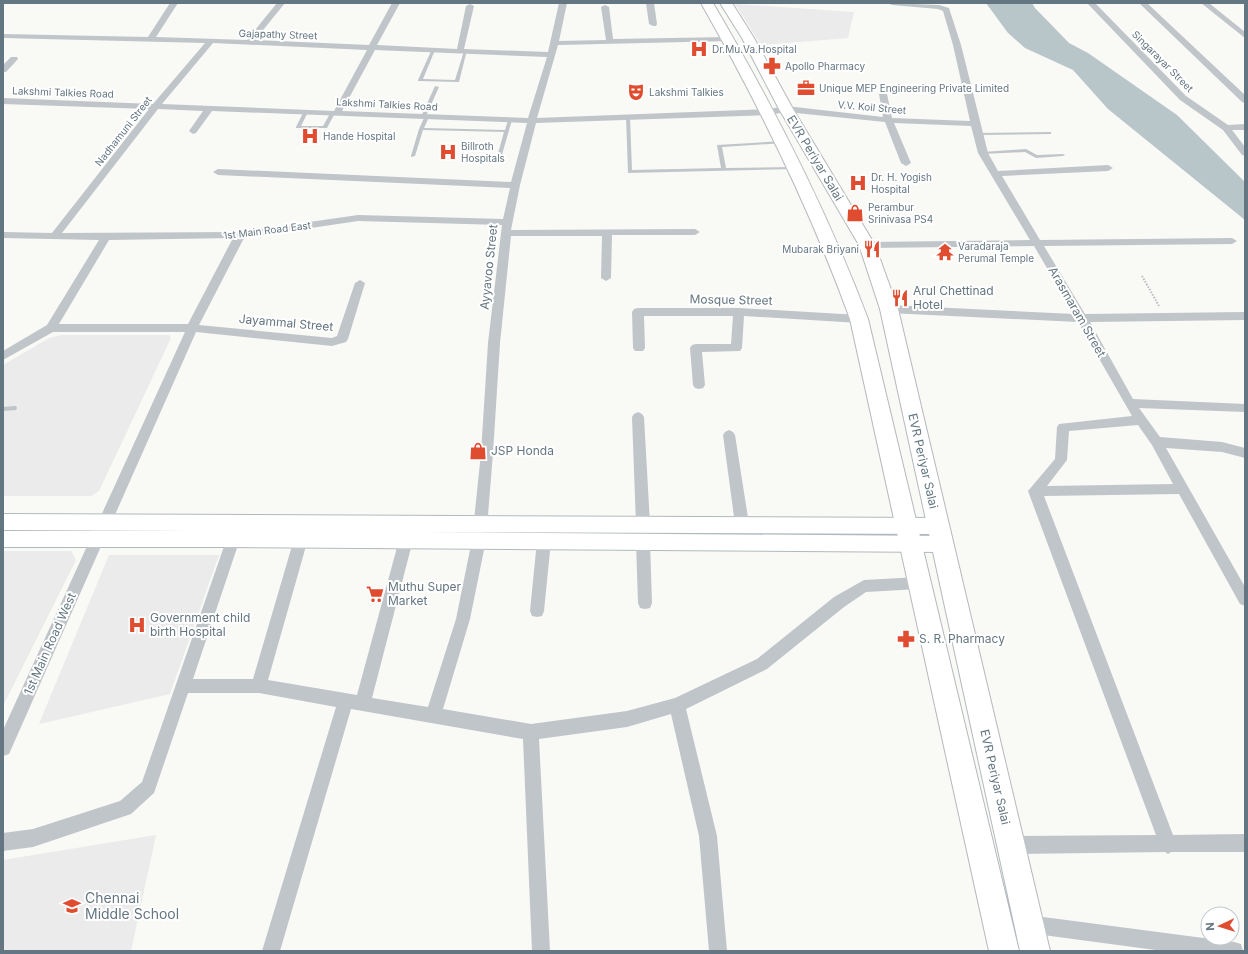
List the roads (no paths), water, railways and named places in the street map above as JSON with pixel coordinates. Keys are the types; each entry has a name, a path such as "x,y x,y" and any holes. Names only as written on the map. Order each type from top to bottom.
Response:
{"main road":[{"name":"EVR Periyar Salai","path":"707,3 729,39 867,245 889,309 1035,951"},
{"name":"EVR Periyar Salai","path":"726,3 748,38 778,110 783,142 842,270 859,319 1004,951"}],"street":[{"path":"151,39 174,3"},
{"path":"250,42 281,3"},
{"path":"335,113 396,3"},
{"name":"Ayyavoo Street","path":"433,716 463,619 480,531 494,343 507,228 515,185 552,55 563,3"},
{"path":"650,3 653,24"},
{"path":"892,3 918,4"},
{"name":"Singarayar Street","path":"1091,3 1183,98 1226,128 1245,153"},
{"path":"1143,3 1245,100"},
{"path":"1205,3 1245,36"},
{"name":"Arasmaram Street","path":"918,4 939,7 946,10 955,33 974,124 983,153 1082,318 1129,403 1156,442 1245,600"},
{"path":"463,51 470,6"},
{"path":"606,7 610,42"},
{"name":"Gajapathy Street","path":"3,36 250,42 552,55"},
{"path":"555,43 729,39"},
{"name":"Nadhamuni Street","path":"54,236 155,107 211,41"},
{"path":"3,70 14,59"},
{"path":"883,94 888,120 906,163"},
{"name":"Lakshmi Talkies Road","path":"3,101 532,121 778,110"},
{"path":"193,131 209,108"},
{"name":"V.V. Koil Street","path":"778,110 888,120 974,124"},
{"path":"1226,128 1245,127"},
{"path":"995,174 1108,168"},
{"path":"218,172 515,185"},
{"name":"1st Main Road East","path":"3,236 106,237 240,235 358,218 507,228 606,232 694,232"},
{"path":"606,232 606,278"},
{"name":"1st Main Road West","path":"3,748 192,328 240,235"},
{"path":"3,356 51,328 106,237"},
{"path":"867,245 1232,240"},
{"name":"Jayammal Street","path":"192,328 332,342 342,339 360,282"},
{"path":"889,309 1082,318 1245,316"},
{"name":"Mosque Street","path":"639,348 638,312 740,312 859,319"},
{"path":"699,384 696,348 736,348 740,312"},
{"path":"51,328 192,328"},
{"path":"1129,403 1245,408"},
{"path":"638,417 645,603"},
{"path":"1035,491 1061,460 1063,427 1142,420"},
{"path":"729,435 742,524"},
{"path":"1156,442 1222,447 1245,453"},
{"path":"1035,491 1183,489"},
{"path":"1035,491 1168,845"},
{"path":"3,522 105,522 480,531 940,534"},
{"path":"3,539 406,540 480,531 544,541 742,524 909,534"},
{"path":"3,842 33,838 125,808 148,787 184,686 233,539"},
{"path":"259,686 301,539"},
{"path":"363,704 406,540"},
{"path":"537,611 544,541"},
{"path":"184,686 259,686 530,732 627,719 677,705 762,664 839,602 864,586 919,583"},
{"path":"271,951 346,700"},
{"path":"677,705 708,836 718,951"},
{"path":"530,732 541,951"},
{"path":"1010,845 1168,845 1245,843"},
{"path":"1028,924 1234,951"}],"lane":[{"path":"433,50 420,80 457,81 463,51"},
{"path":"412,156 437,87"},
{"path":"306,112 298,127 325,127 335,113"},
{"path":"628,117 630,172 796,168"},
{"path":"499,156 510,120"},
{"path":"421,129 506,131"},
{"path":"977,134 1049,133"},
{"path":"724,170 719,146 783,142"},
{"path":"983,153 1026,150 1034,156 1063,155"},
{"path":"3,410 14,408"}],"place":[{"name":"Dr.Mu.Va.Hospital","path":"699,49"},
{"name":"Apollo Pharmacy","path":"772,66"},
{"name":"Unique MEP Engineering Private Limited","path":"806,88"},
{"name":"Lakshmi Talkies","path":"636,92"},
{"name":"Hande Hospital","path":"310,136"},
{"name":"Billroth Hospitals","path":"448,152"},
{"name":"Dr. H. Yogish Hospital","path":"858,183"},
{"name":"Perambur Srinivasa PS4","path":"855,213"},
{"name":"Mubarak Briyani","path":"872,249"},
{"name":"Varadaraja Perumal Temple","path":"945,252"},
{"name":"Arul Chettinad Hotel","path":"900,298"},
{"name":"JSP Honda","path":"478,451"},
{"name":"Muthu Super Market","path":"375,594"},
{"name":"Government child birth Hospital","path":"137,625"},
{"name":"S. R. Pharmacy","path":"906,639"},
{"name":"Chennai Middle School","path":"72,906"}]}
